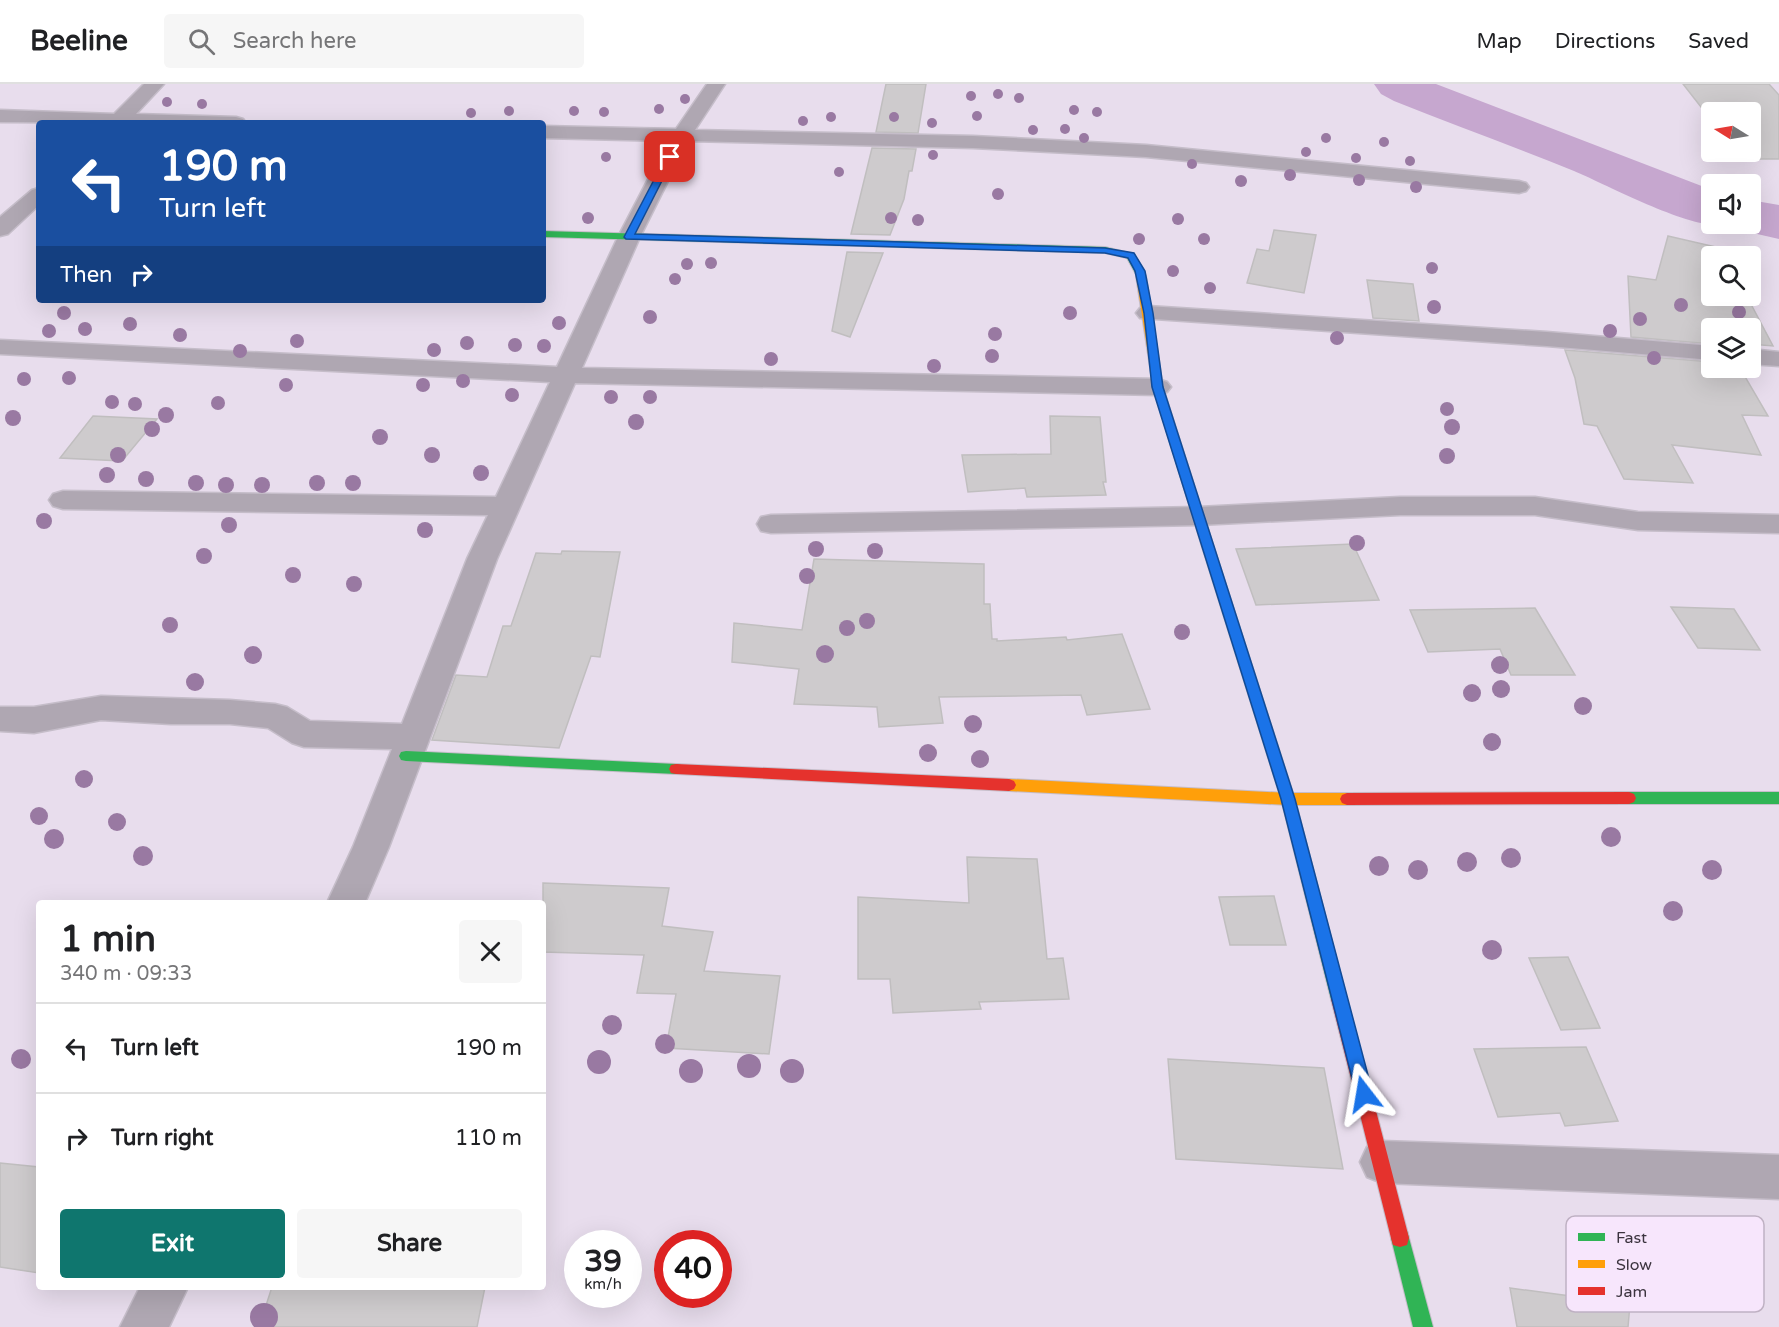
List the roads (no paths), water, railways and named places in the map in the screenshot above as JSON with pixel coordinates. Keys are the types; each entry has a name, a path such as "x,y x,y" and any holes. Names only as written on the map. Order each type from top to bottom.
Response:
{"street":[{"path":"118,120 155,84"},
{"path":"347,900 371,847 482,559 629,237 680,137 716,84"},
{"path":"0,116 94,120"},
{"path":"546,132 973,142 1146,151 1520,187"},
{"path":"3,223 36,196"},
{"path":"3,223 36,221"},
{"path":"546,234 1105,250 1131,255 1140,271 1149,313 1158,387 1288,799 1423,1327"},
{"path":"1149,313 1547,339 1701,352"},
{"path":"0,347 566,375 1158,387"},
{"path":"1761,357 1779,359"},
{"path":"63,500 506,506"},
{"path":"771,524 1199,516 1400,506 1535,506 1638,521 1703,525 1779,524"},
{"path":"0,719 34,720 101,708 171,712 230,712 275,716 304,734 359,734 410,746 1288,799 1779,798"},
{"path":"1382,1162 1779,1177"},
{"path":"144,1327 163,1290"}],"waterway":[{"path":"1398,84 1594,161 1664,192 1701,204"},
{"path":"1761,218 1779,222"}]}
